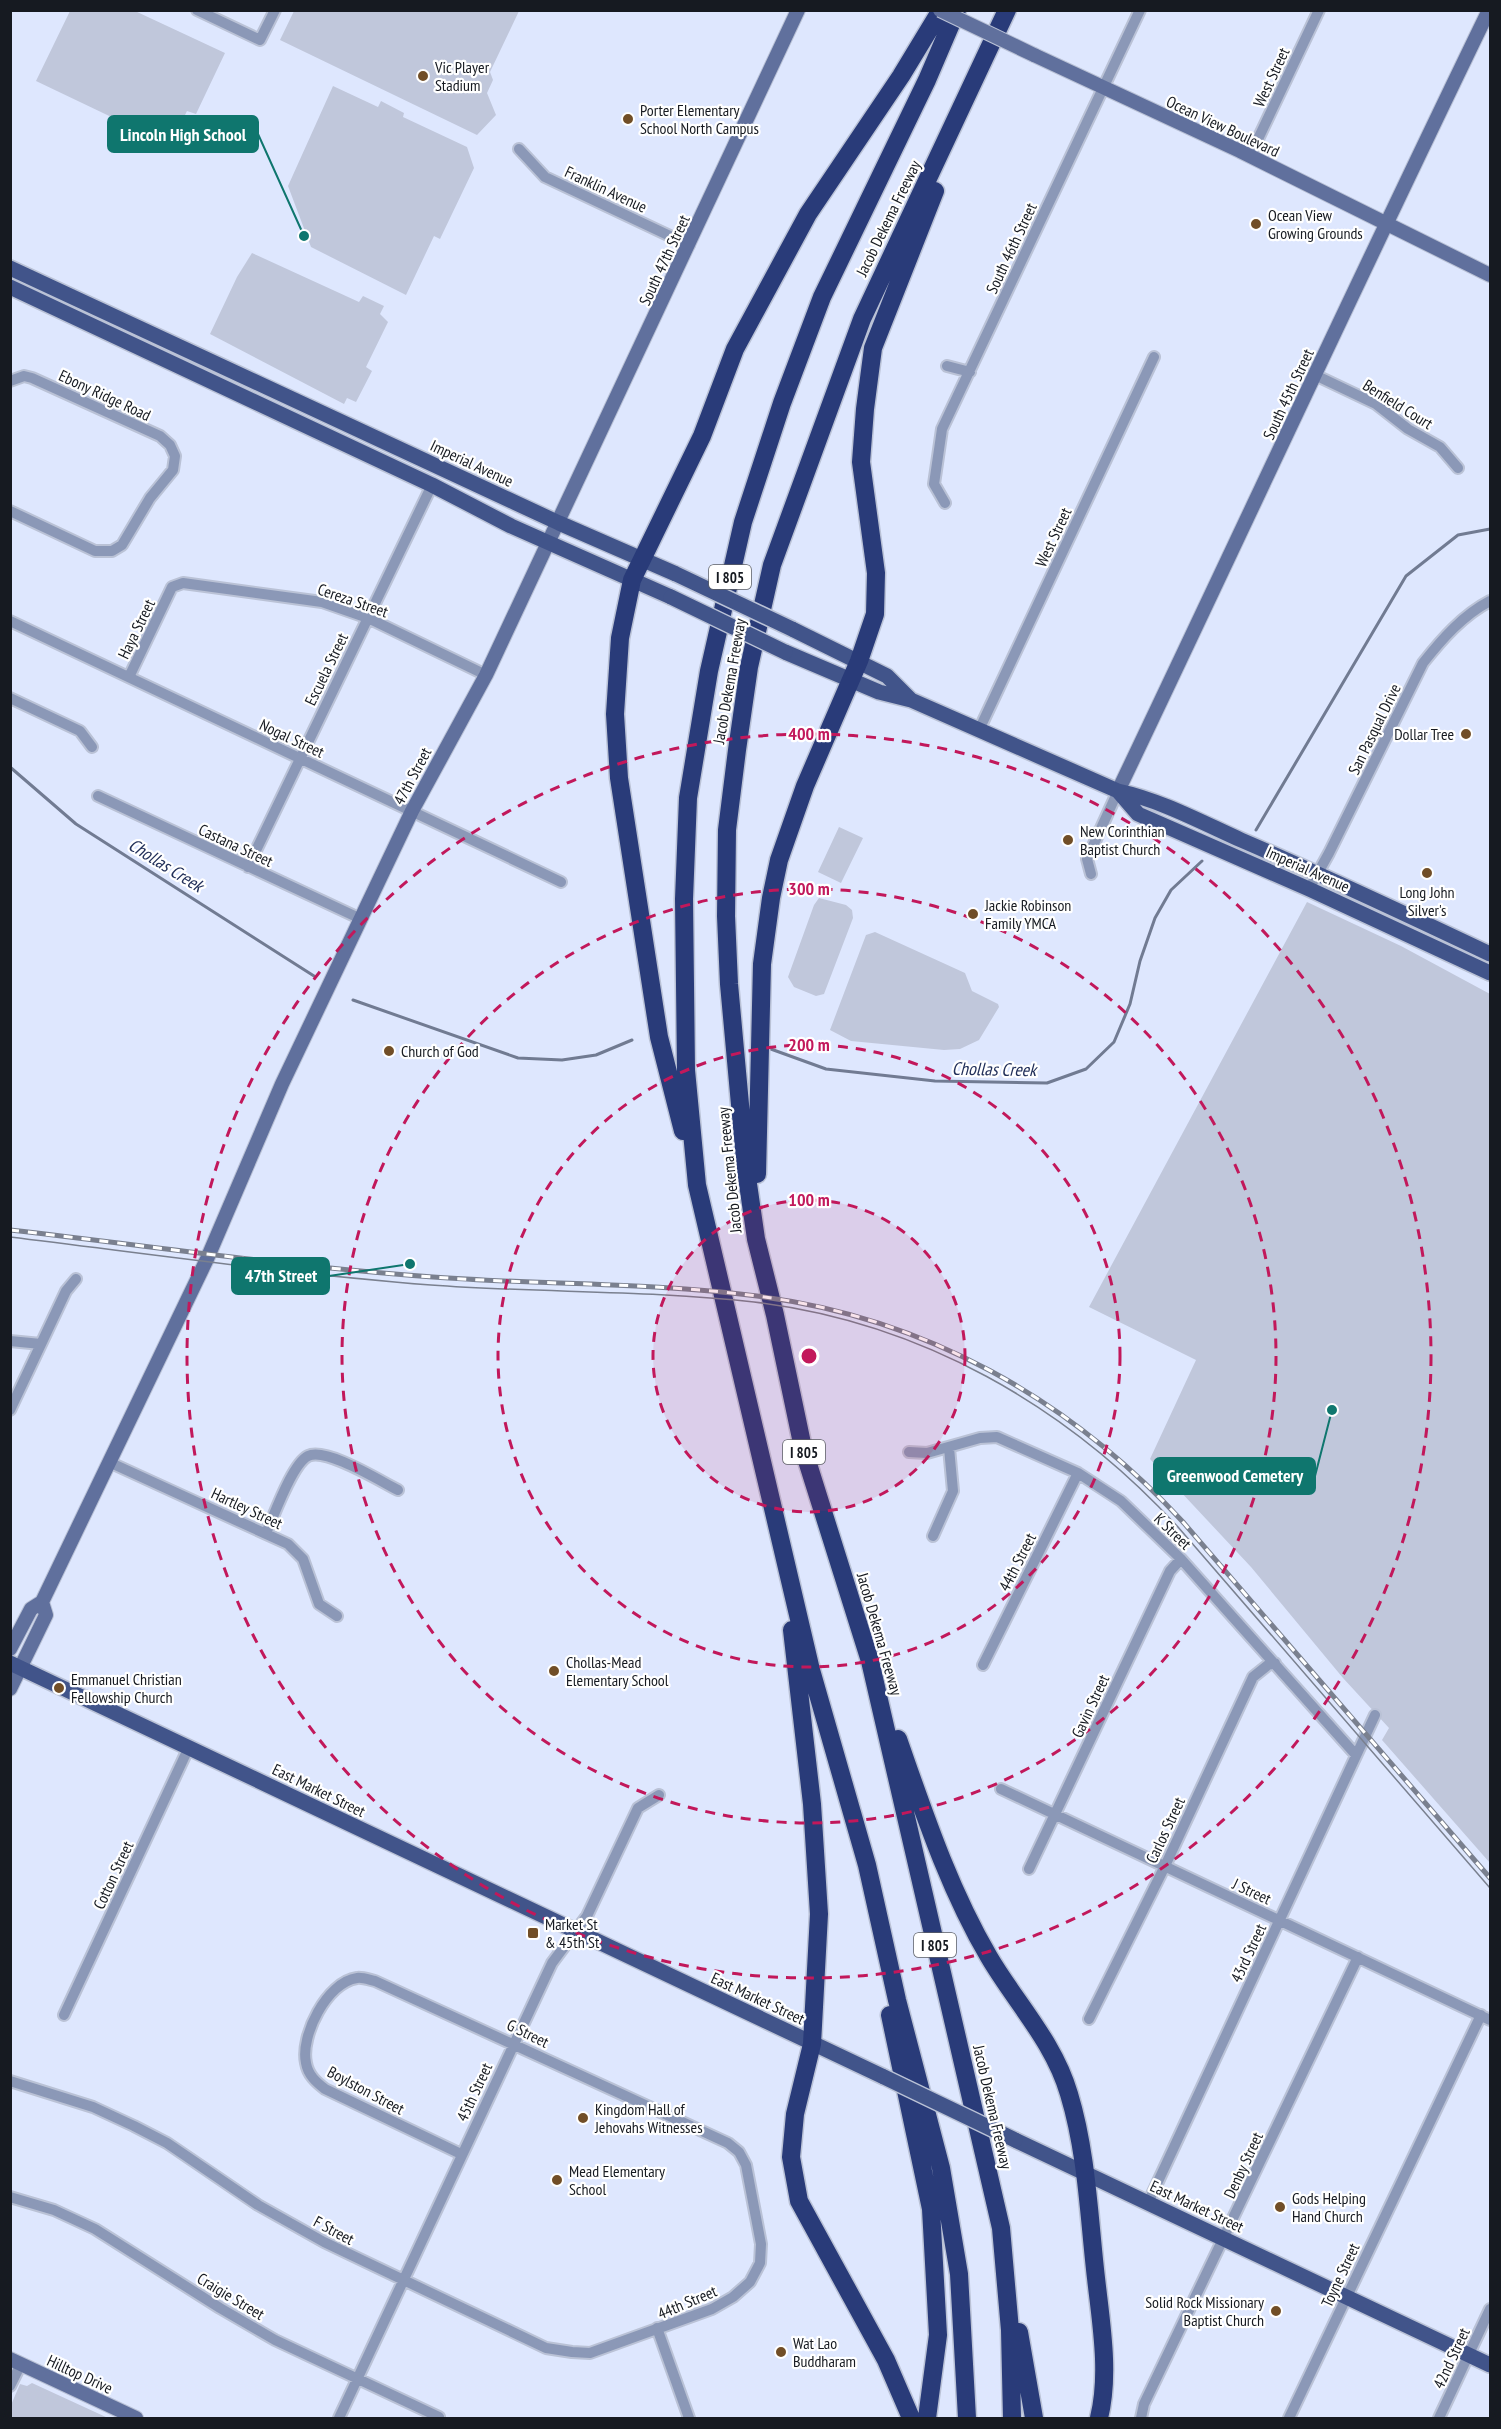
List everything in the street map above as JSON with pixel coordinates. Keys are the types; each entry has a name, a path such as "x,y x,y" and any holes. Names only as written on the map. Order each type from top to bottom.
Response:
{"highway":[{"path":"697,1185 659,1037 619,778 615,714 620,638 632,580 702,436 735,350 808,214 901,76 940,10"},
{"name":"Jacob Dekema Freeway","path":"957,10 927,80 822,297 782,403 743,522 709,671 688,798 684,899 686,1070 697,1185 811,1670 867,1865 897,2000 941,2168 958,2274 967,2418"},
{"name":"Jacob Dekema Freeway","path":"1007,10 862,319 772,566 749,668 727,830 726,916 729,984 756,1239 775,1315 803,1448 870,1661 1001,2228 1010,2330 1012,2418"},
{"path":"756,1239 762,964 771,898 779,860 805,786 859,661 875,614 876,573 861,462 873,348 980,71"},
{"path":"780,1533 815,1839 819,1914 812,2044 795,2114 791,2157 799,2201 886,2360 911,2418"},
{"path":"870,1661 953,1887 989,1957 1048,2046 1069,2093 1084,2172 1103,2340 1103,2405 1100,2418"},
{"path":"867,1865 890,2014 931,2210 938,2335 927,2418"},
{"path":"1001,2228 1034,2418"}],"main road":[{"name":"South 47th Street","path":"559,523 798,10"},
{"name":"Ocean View Boulevard","path":"940,10 1250,156 1417,241 1491,275"},
{"name":"South 45th Street","path":"1118,791 1228,563 1385,223 1489,10"},
{"name":"Imperial Avenue","path":"10,268 559,523 644,559 859,661 886,676 910,700"},
{"name":"Imperial Avenue","path":"10,287 432,485 548,543 671,597 785,652 879,692 910,700 1118,791 1142,797 1318,873 1491,954"},
{"name":"47th Street","path":"10,1649 31,1609 42,1602 111,1462 207,1259 282,1084 412,811 486,675 559,523"},
{"name":"Imperial Avenue","path":"1118,791 1138,814 1309,889 1491,974"},
{"name":"47th Street","path":"10,1689 16,1666 46,1616 42,1602"},
{"name":"East Market Street","path":"16,1666 1491,2366"},
{"name":"Hilltop Drive","path":"16,2362 136,2418"}],"street":[{"path":"197,10 260,40 275,10"},
{"name":"South 46th Street","path":"945,503 934,484 942,429 1140,10"},
{"name":"West Street","path":"1250,156 1319,10"},
{"name":"Franklin Avenue","path":"519,149 545,177 689,245"},
{"name":"West Street","path":"979,730 1154,357"},
{"path":"947,366 970,372"},
{"name":"Benfield Court","path":"1315,375 1376,404 1408,429 1440,447 1458,468"},
{"name":"Ebony Ridge Road","path":"10,511 95,551 112,551 122,545 150,498 173,470 175,456 170,445 160,436 32,378 12,380"},
{"name":"Escuela Street","path":"248,867 432,485"},
{"name":"Cereza Street","path":"169,593 172,587 183,583 322,602 368,618 486,675"},
{"name":"Haya Street","path":"129,677 169,593"},
{"name":"San Pasqual Drive","path":"1309,889 1424,663 1441,640 1477,608 1491,601"},
{"name":"Nogal Street","path":"10,621 561,882"},
{"path":"10,698 80,731 92,747"},
{"path":"1091,874 1087,859 1118,791"},
{"name":"Castana Street","path":"98,796 361,919"},
{"path":"10,1410 66,1291 76,1279"},
{"path":"10,1341 41,1344"},
{"name":"K Street","path":"909,1452 927,1454 980,1438 997,1437 1078,1473 1121,1501 1181,1559 1356,1755"},
{"path":"933,1536 953,1491 949,1448"},
{"path":"266,1533 298,1466 309,1455 325,1454 398,1490"},
{"name":"Hartley Street","path":"111,1462 288,1544 303,1559 319,1604 337,1616"},
{"name":"44th Street","path":"983,1665 1078,1473"},
{"name":"Gavin Street","path":"1029,1869 1170,1571 1181,1559"},
{"name":"Carlos Street","path":"1089,2019 1165,1866 1254,1677 1268,1665 1275,1663"},
{"name":"43rd Street","path":"1148,2203 1376,1715"},
{"name":"Cotton Street","path":"64,2015 189,1748"},
{"name":"J Street","path":"1001,1789 1486,2017"},
{"name":"45th Street","path":"339,2418 552,1963 587,1916 638,1808 658,1795"},
{"name":"Denby Street","path":"1141,2418 1144,2404 1358,1957"},
{"name":"G Street","path":"315,2020 326,1997 334,1987 357,1977 375,1981 514,2042 728,2143 739,2152"},
{"name":"Toyne Street","path":"1289,2418 1346,2297 1486,2017"},
{"name":"Boylston Street","path":"315,2020 306,2040 304,2054 306,2066 313,2079 325,2089 461,2154"},
{"name":"F Street","path":"10,2081 93,2107 135,2126 291,2224 404,2281 546,2348 590,2353 657,2328"},
{"name":"44th Street","path":"689,2418 657,2328 712,2309 734,2297 750,2282 760,2263 761,2244 746,2165 739,2152"},
{"name":"Craigie Street","path":"10,2197 54,2210 95,2229 220,2308 357,2381 440,2417"},
{"name":"42nd Street","path":"1439,2418 1491,2309"},
{"path":"10,2386 16,2362"}],"shaded area":[{"path":"70,11 135,11 225,53 196,114 187,111 170,145 36,81"},
{"name":"Vic Player Stadium","path":"294,11 519,11 490,72 493,80 487,93 496,115 477,135 280,40"},
{"path":"333,86 378,107 381,101 404,113 403,117 467,147 474,168 440,239 434,236 406,295 311,247 288,186"},
{"path":"252,253 359,302 363,296 384,306 380,314 388,322 366,367 372,371 356,402 347,398 344,404 210,334 237,277"},
{"path":"839,827 863,838 841,883 818,872"},
{"path":"819,898 846,905 852,910 853,918 824,994 816,996 794,987 788,977 814,905"},
{"path":"1307,902 1401,946 1490,994 1490,1863 1382,1740 1389,1728 1343,1678 1251,1567 1150,1459 1196,1360 1089,1307"},
{"path":"875,932 965,973 972,991 998,1004 999,1007 979,1040 960,1049 944,1050 851,1041 830,1030 866,935"},
{"path":"32,2383 108,2418 11,2418 11,2405 20,2384 27,2386"}],"waterway":[{"path":"1256,830 1406,576 1458,535 1490,529"},
{"name":"Chollas Creek","path":"10,767 76,824 314,976"},
{"name":"Chollas Creek","path":"768,1048 826,1069 935,1081 1047,1083 1086,1069 1114,1042 1130,1004 1140,961 1155,918 1171,890 1202,861"},
{"path":"353,1000 518,1058 562,1060 596,1055 632,1040"}],"tram line":[{"path":"10,1237 325,1275 431,1285 673,1295 754,1302 815,1312 875,1328 932,1350 986,1376 1038,1407 1088,1443 1134,1483 1178,1527 1490,1888"}],"railway":[{"path":"10,1230 380,1273 473,1280 717,1291 819,1307 878,1323 935,1344 990,1371 1043,1402 1092,1438 1139,1478 1183,1522 1490,1878"}],"place":[{"name":"Vic Player Stadium","path":"423,76"},
{"name":"Porter Elementary School North Campus","path":"628,119"},
{"name":"Ocean View Growing Grounds","path":"1256,224"},
{"name":"Lincoln High School","path":"304,236"},
{"name":"Dollar Tree","path":"1466,734"},
{"name":"New Corinthian Baptist Church","path":"1068,840"},
{"name":"Long John Silver's","path":"1427,873"},
{"name":"Jackie Robinson Family YMCA","path":"973,914"},
{"name":"Church of God","path":"389,1051"},
{"name":"47th Street","path":"410,1264"},
{"name":"Greenwood Cemetery","path":"1332,1410"},
{"name":"Chollas-Mead Elementary School","path":"554,1671"},
{"name":"Emmanuel Christian Fellowship Church","path":"59,1688"},
{"name":"Market St & 45th St","path":"533,1933"},
{"name":"Kingdom Hall of Jehovahs Witnesses","path":"583,2118"},
{"name":"Mead Elementary School","path":"557,2180"},
{"name":"Gods Helping Hand Church","path":"1280,2207"},
{"name":"Solid Rock Missionary Baptist Church","path":"1276,2311"},
{"name":"Wat Lao Buddharam","path":"781,2352"}]}
